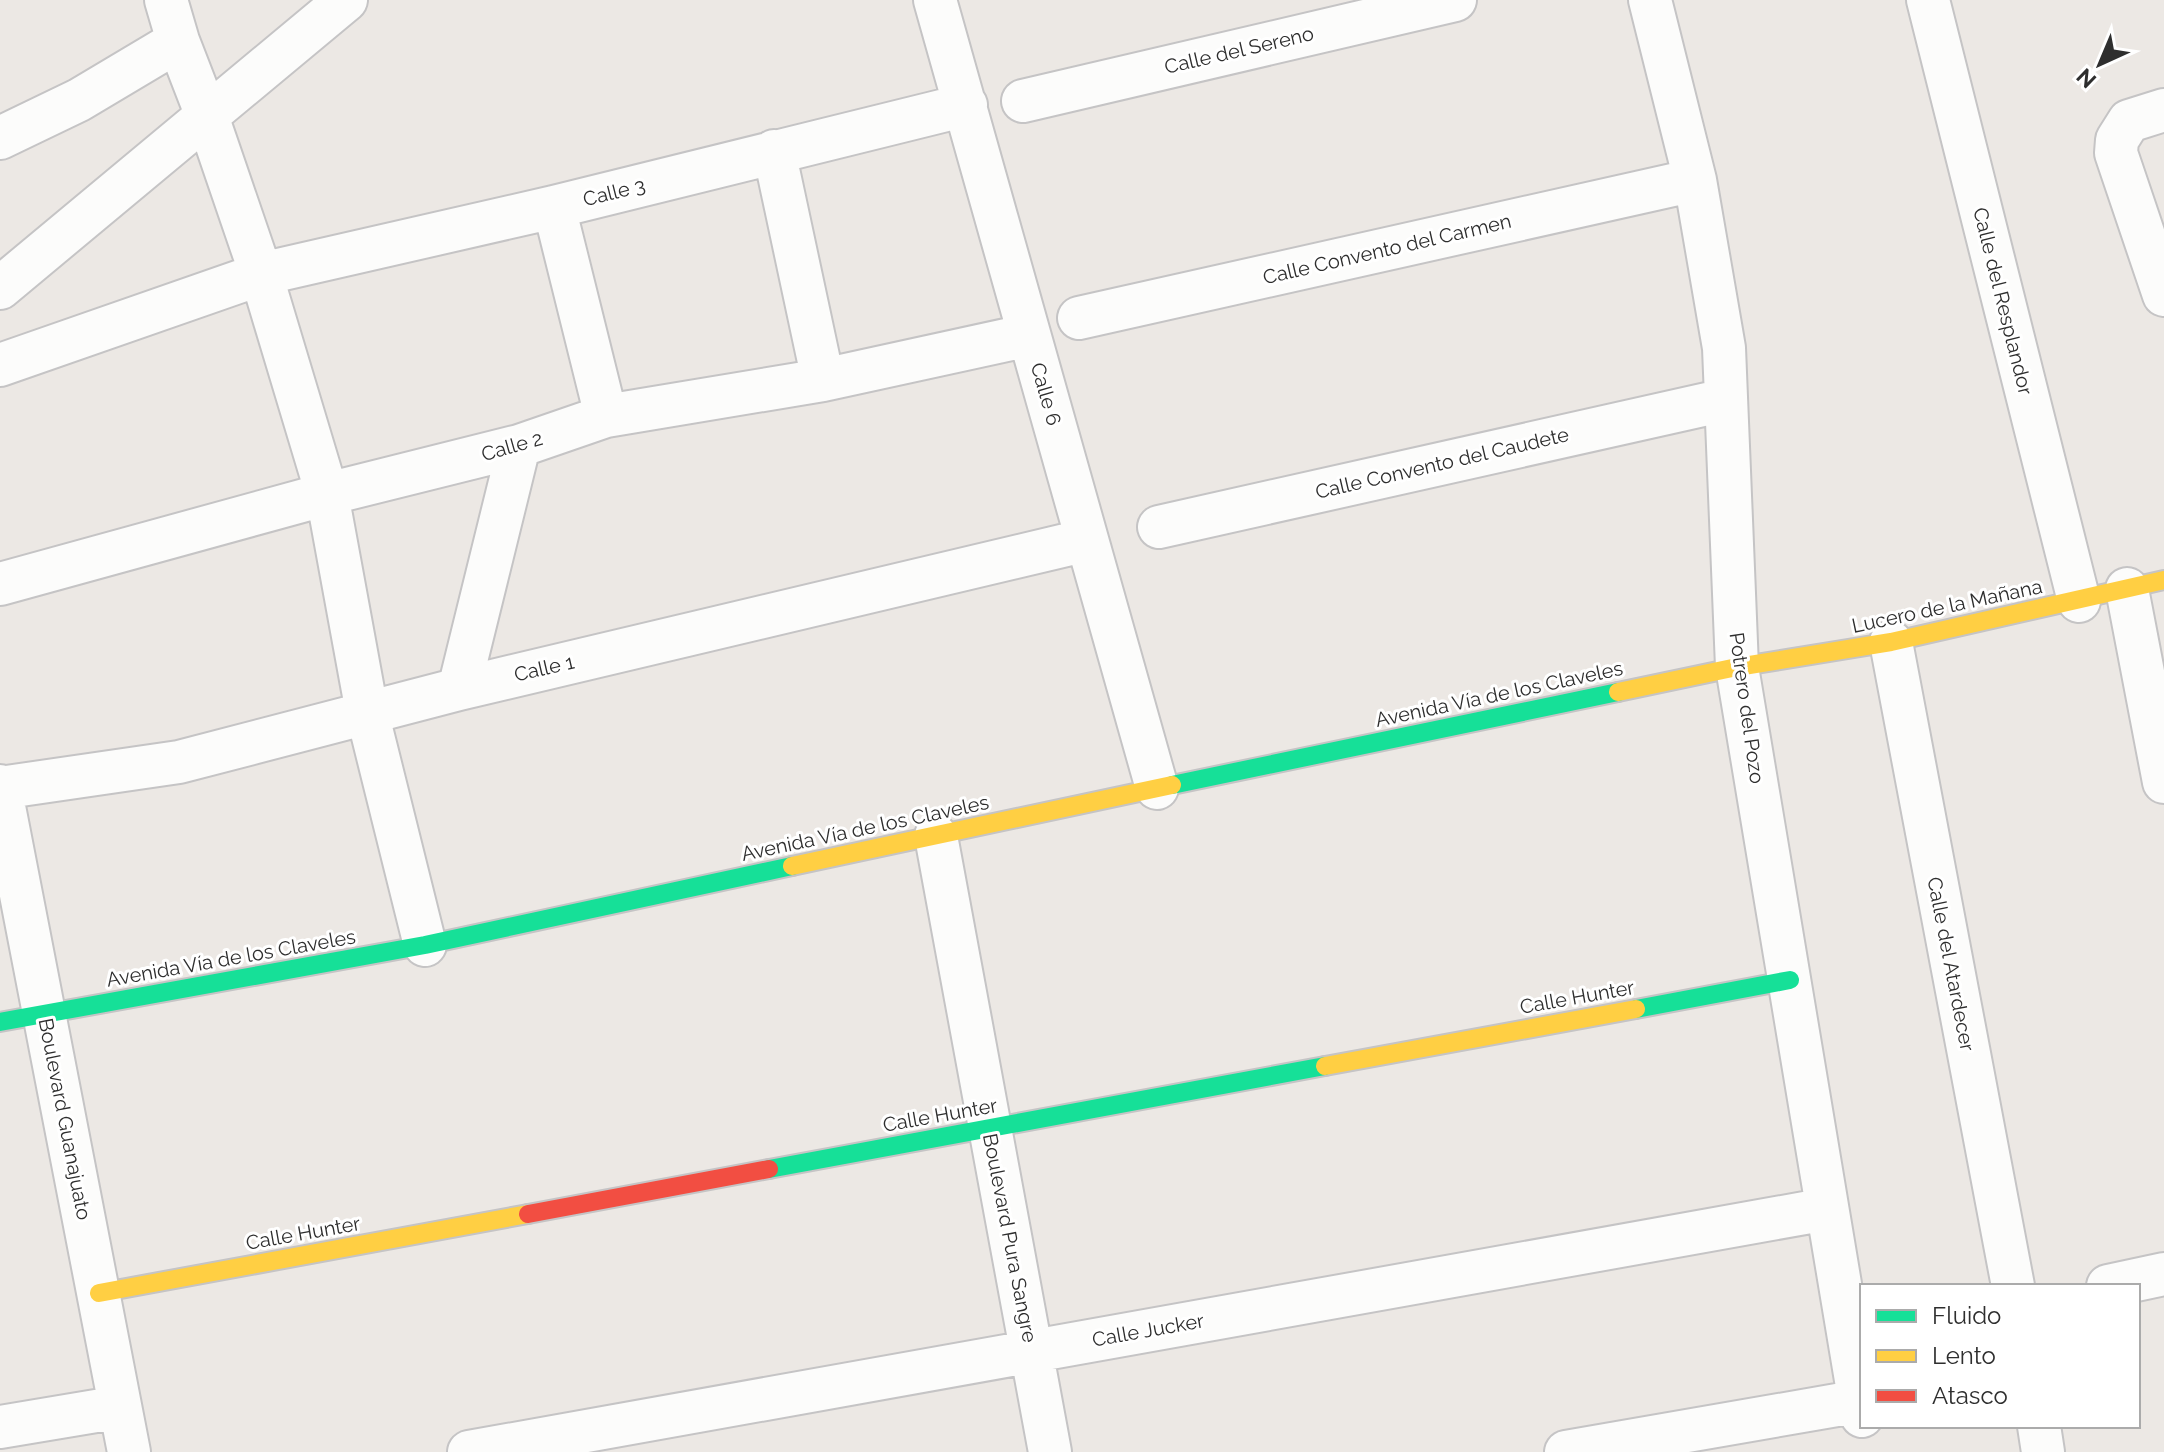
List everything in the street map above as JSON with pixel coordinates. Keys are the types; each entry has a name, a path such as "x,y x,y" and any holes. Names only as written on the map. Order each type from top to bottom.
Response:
{"street":[{"path":"166,0 261,274 327,494 367,712 425,945"},
{"path":"0,288 346,0"},
{"name":"Calle 6","path":"935,0 1157,788"},
{"name":"Calle del Sereno","path":"1023,101 1455,0"},
{"name":"Potrero del Pozo","path":"1650,0 1695,180 1724,348 1737,667 1860,1402"},
{"name":"Calle del Resplandor","path":"1928,0 2079,601"},
{"path":"0,138 79,100 178,41"},
{"name":"Calle 3","path":"0,365 261,274 554,207 966,105"},
{"path":"2164,110 2129,121 2117,140 2116,153 2164,295"},
{"path":"774,151 823,380"},
{"name":"Calle Convento del Carmen","path":"1079,318 1695,180"},
{"path":"554,207 606,416"},
{"name":"Calle 2","path":"0,584 327,494 519,446 606,416 823,380 1029,335"},
{"name":"Calle Convento del Caudete","path":"1159,527 1725,400"},
{"path":"459,689 519,446"},
{"name":"Calle 1","path":"0,787 179,762 459,689 1087,540"},
{"path":"2145,585 2164,782"},
{"name":"Lucero de la Mañana","path":"1737,667 1891,642 2145,585"},
{"name":"Calle del Atardecer","path":"1891,642 2013,1284"},
{"name":"Avenida Vía de los Claveles","path":"0,1022 425,945 1737,667"},
{"name":"Boulevard Guanajuato","path":"0,787 129,1452"},
{"name":"Boulevard Pura Sangre","path":"936,836 1050,1452"},
{"name":"Calle Hunter","path":"99,1293 1790,980"},
{"name":"Calle Jucker","path":"469,1452 1827,1209"},
{"path":"2117,1284 2164,1274"},
{"path":"0,1427 120,1407"},
{"path":"1566,1452 1860,1414"},
{"name":"Potrero del Pozo","path":"1864,1428 1868,1452"},
{"path":"2039,1428 2043,1452"}],"traffic: fast":[{"path":"1172,785 1618,692"},
{"path":"0,1022 425,945 792,866"},
{"path":"1636,1009 1790,980"},
{"path":"769,1169 1325,1066"}],"traffic: slow":[{"path":"1618,692 1737,667 1891,642 2164,580"},
{"path":"792,866 1172,785"},
{"path":"1325,1066 1636,1009"},
{"path":"99,1293 528,1214"}],"traffic: jam":[{"path":"528,1214 769,1169"}]}
